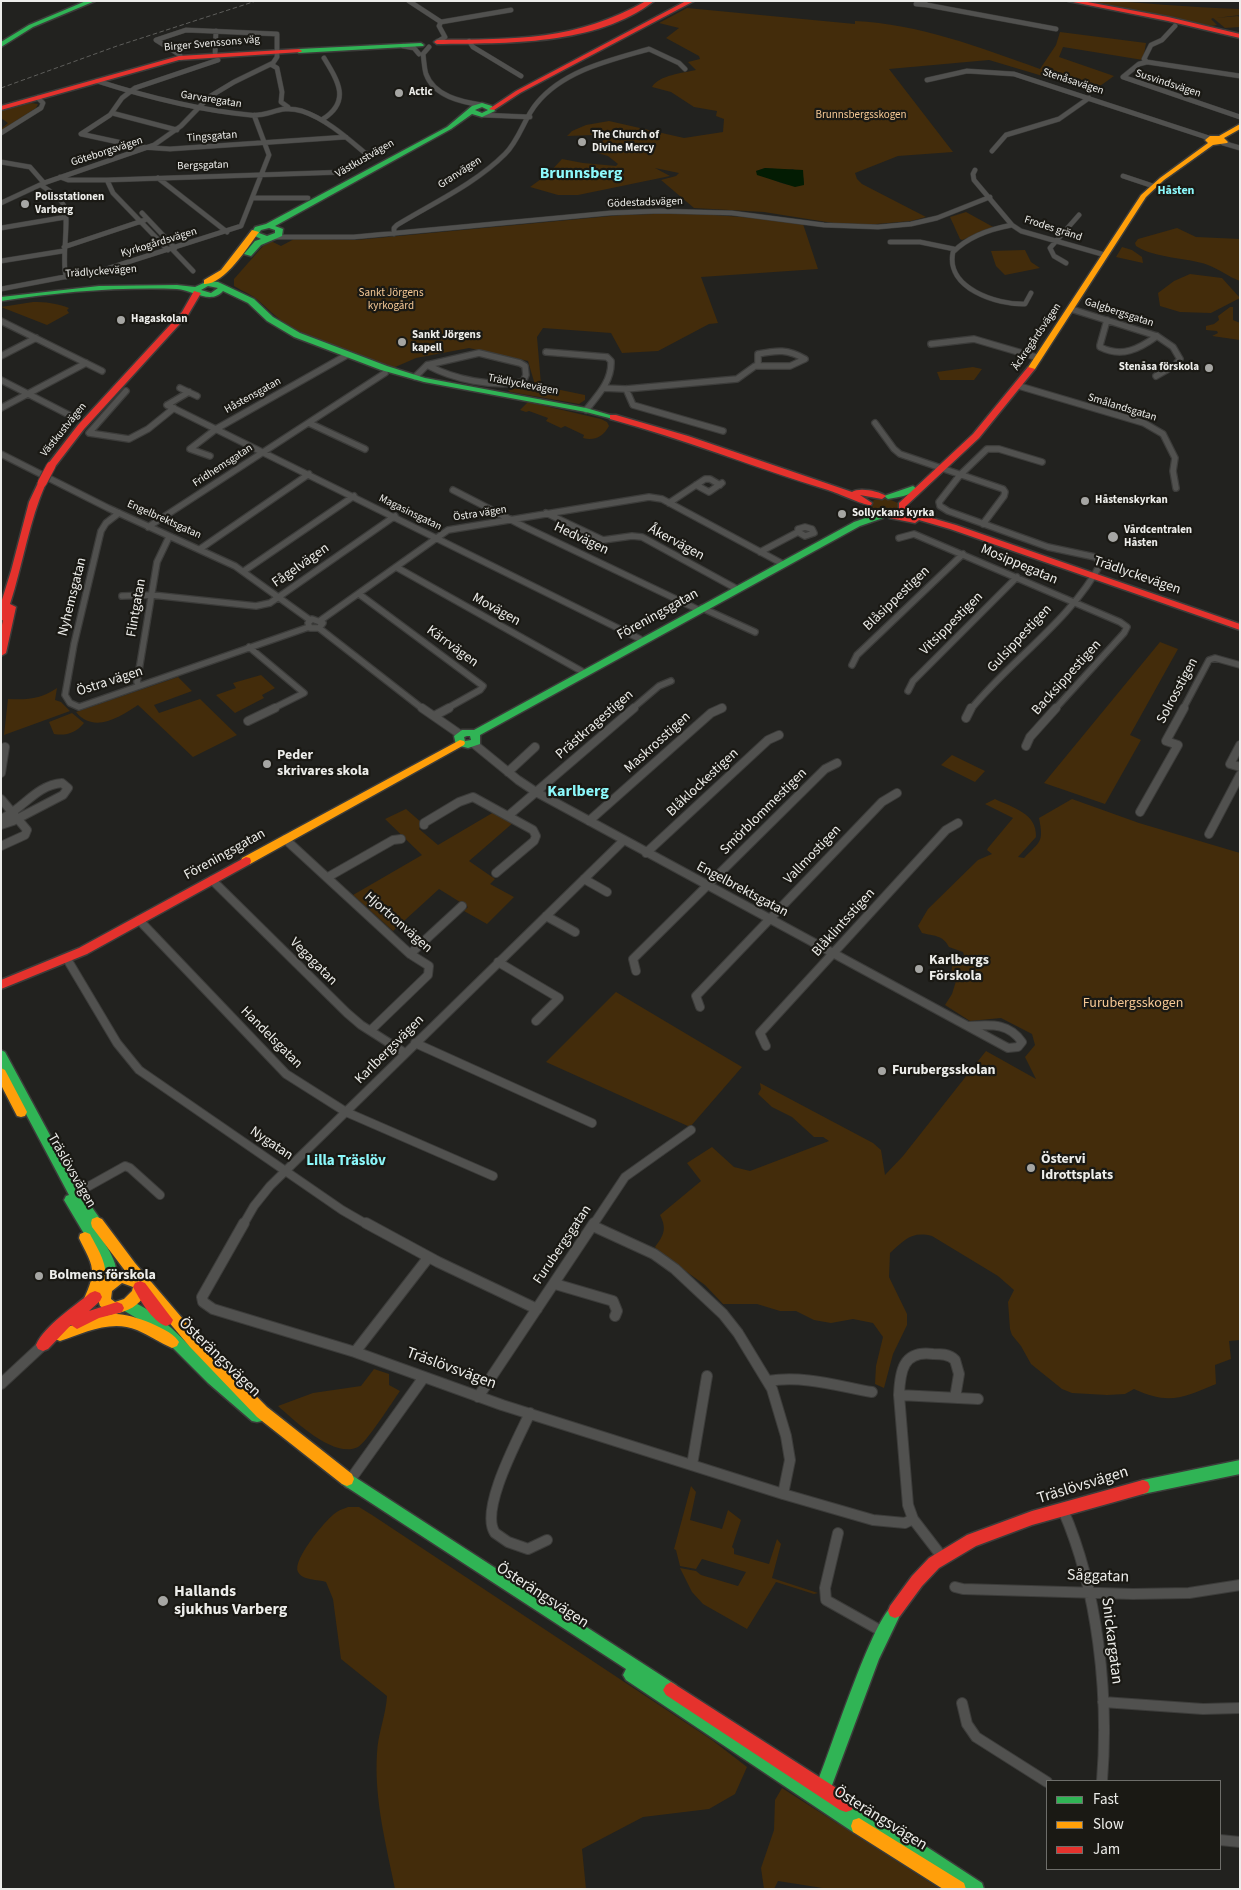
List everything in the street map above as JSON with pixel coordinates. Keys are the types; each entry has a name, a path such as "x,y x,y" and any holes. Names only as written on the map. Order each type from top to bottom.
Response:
{"street":[{"path":"1,45 37,23 92,1"},
{"path":"409,1 441,22 511,10"},
{"name":"Birger Svenssons väg","path":"1,108 97,82 146,66 181,58 542,37 584,31 624,19 651,1"},
{"name":"Västkustvägen","path":"152,350 184,321 202,300 219,292 221,287 257,244 274,232 449,128 495,103 507,94 684,1"},
{"name":"Västkustvägen","path":"482,110 692,1"},
{"path":"1071,1 1168,19 1240,36"},
{"path":"918,2 1056,29"},
{"path":"441,22 421,72 428,84 445,98 468,106 504,115 530,117"},
{"path":"1147,62 1144,59 1151,45 1162,40 1175,26"},
{"path":"181,58 180,55 156,40 186,30 277,34 278,52 276,60 272,64 277,68 282,92 281,102 288,107 323,119 366,153 373,155"},
{"path":"177,130 112,113 119,101 129,91 217,57 216,31"},
{"path":"464,42 521,76"},
{"path":"431,43 423,54 426,72 433,84 449,96 482,110 504,115"},
{"name":"Birger Svenssons väg","path":"372,47 431,43"},
{"name":"Granvägen","path":"394,234 394,228 397,225 467,182 505,154 518,137 539,101 553,88 570,78 649,49 679,63 685,69"},
{"path":"323,119 339,106 341,99 337,79 324,58"},
{"name":"Susvindsvägen","path":"1240,76 1147,62 1139,64 1123,77 1130,81 1240,117"},
{"name":"Göteborgsvägen","path":"1,203 60,177 149,148 177,130 209,97 234,82 272,64"},
{"name":"Stenåsavägen","path":"927,80 967,71 1008,73 1240,148"},
{"name":"Garvaregatan","path":"97,82 197,108 254,115 288,107"},
{"path":"1,133 41,108 43,103 38,98"},
{"path":"992,151 1006,135 1058,119 1089,98"},
{"name":"Tingsgatan","path":"112,113 81,134 149,148 184,149 346,137"},
{"path":"254,115 269,157 253,198 308,198"},
{"name":"Äckregårdsvägen","path":"868,505 872,499 905,493 921,484 942,469 981,431 1019,386 1039,358 1071,308 1101,254 1140,200 1153,186 1240,126"},
{"path":"1,162 30,167 42,184 65,207 63,264 66,278"},
{"name":"Frodes gränd","path":"975,170 973,174 974,180 1012,225 1026,233 1101,254"},
{"name":"Bergsgatan","path":"60,177 68,180 108,180 346,172"},
{"path":"1124,176 1153,186"},
{"path":"158,178 227,232"},
{"path":"115,179 118,190 134,205 145,220"},
{"path":"108,180 114,193 145,220 193,271"},
{"name":"Gödestadsvägen","path":"274,232 297,236 338,238 594,215 660,211 732,213 838,226 878,227 911,224 937,218 990,197"},
{"name":"Kyrkogårdsvägen","path":"1,289 106,270 234,230 243,223 253,198"},
{"path":"1066,263 1051,253 1050,248 1079,215"},
{"path":"1,228 66,217"},
{"path":"1,261 64,249 145,220"},
{"path":"890,242 920,242 954,249 975,237 1012,225"},
{"name":"Västkustvägen","path":"1,653 4,620 33,502 51,466 81,427 122,390 131,371 186,313 200,288 224,272 255,232 258,237 274,232"},
{"name":"Gödestadsvägen","path":"274,232 297,236"},
{"path":"954,249 951,261 954,273 963,283 975,291 1020,305 1027,302 1031,293"},
{"name":"Trädlyckevägen","path":"1,295 118,283 156,282 200,288 211,295 237,298 260,309"},
{"name":"Trädlyckevägen","path":"1,299 40,293 118,287 200,288 216,283 251,301 281,326 297,335 347,355 415,377 586,410 680,436 788,472 853,491 896,499 902,507 915,516 953,527 1240,627"},
{"name":"Galgbergsgatan","path":"1071,308 1157,336 1172,347 1180,359 1176,365 1156,376"},
{"path":"1,320 102,371"},
{"path":"1107,320 1105,323 1106,331 1099,345 1105,350 1125,354 1157,336"},
{"path":"1,356 36,338"},
{"path":"932,344 974,339 1039,358"},
{"path":"603,388 626,389 737,379 750,368 758,366 790,366 805,359 789,349 774,350 758,354 758,366"},
{"path":"546,352 609,355 612,367 611,375 586,410"},
{"path":"415,377 427,365 479,354 520,363 525,366 526,375 523,382 500,384 442,373 427,365"},
{"name":"Håstensgatan","path":"210,456 190,449 216,429 347,355"},
{"path":"1,408 86,363"},
{"name":"Fridhemsgatan","path":"148,526 385,372"},
{"path":"1,380 75,418"},
{"name":"Smålandsgatan","path":"1019,386 1144,423 1157,429 1165,436 1174,454 1173,471 1176,488"},
{"path":"180,388 197,396"},
{"path":"626,389 633,405 723,431"},
{"path":"122,390 89,433 129,440 148,430 174,408"},
{"name":"Magasinsgatan","path":"189,392 167,404 644,641"},
{"path":"308,423 365,449"},
{"path":"875,423 897,452 1005,490 1005,494 998,506 983,524"},
{"path":"1042,462 990,448 980,453 960,474 940,499 939,505 948,511 1048,548 1094,557 1100,563 1093,577"},
{"name":"Engelbrektsgatan","path":"1,454 119,513 169,537 200,548 244,571 309,624"},
{"name":"Trädlyckevägen","path":"788,472 831,489 859,497 868,505 872,512 921,521 1024,553"},
{"path":"200,548 309,474"},
{"path":"670,503 696,485 708,479 722,484 709,492 696,485"},
{"name":"Äckregårdsvägen","path":"886,516 899,513 921,484"},
{"name":"Hedvägen","path":"453,490 525,527 701,609 755,632"},
{"path":"244,571 354,496"},
{"name":"Östra vägen","path":"320,624 437,537 451,529 649,497 662,499 670,503 783,564"},
{"path":"857,524 864,516 868,505"},
{"name":"Nyhemsgatan","path":"65,695 74,644 101,531 106,523 119,513"},
{"name":"Åkervägen","path":"546,513 603,540 632,536 642,538 737,589"},
{"name":"Fågelvägen","path":"122,596 152,595 256,606 279,598 395,516"},
{"name":"Föreningsgatan","path":"474,739 584,673 783,564 857,524 886,516"},
{"path":"760,552 798,532"},
{"name":"Mosippegatan","path":"899,538 914,534 1073,601 1127,627"},
{"name":"Flintgatan","path":"139,686 137,682 157,562 169,537"},
{"name":"Blåsippestigen","path":"852,665 857,655 963,554"},
{"name":"Movägen","path":"396,567 584,673"},
{"name":"Vitsippestigen","path":"908,691 913,682 1017,577"},
{"name":"Gulsippestigen","path":"966,718 971,708 1073,601 1093,577"},
{"name":"Kärrvägen","path":"359,594 483,686 480,690 434,716"},
{"path":"309,624 320,624 366,666 434,716 465,745 474,739"},
{"name":"Östra vägen","path":"65,695 75,706 79,707 249,648 309,624"},
{"name":"Backsippestigen","path":"1026,746 1030,737 1124,633 1127,627"},
{"path":"248,721 304,692 249,648"},
{"name":"Solrosstigen","path":"1140,812 1178,745 1166,741 1209,660 1215,658 1240,665"},
{"name":"Prästkragestigen","path":"508,816 659,686 671,681"},
{"name":"Maskrosstigen","path":"589,821 711,713 722,708"},
{"name":"Blåklockestigen","path":"646,853 768,740 779,735"},
{"name":"Föreningsgatan","path":"1,985 67,959 212,880 460,739"},
{"name":"Engelbrektsgatan","path":"474,739 508,772 536,792 646,853 1008,1048 1018,1047 1022,1042 1018,1035 997,1023 968,1026"},
{"path":"1240,745 1230,764 1240,767"},
{"path":"1,773 5,747"},
{"path":"508,772 535,747"},
{"name":"Smörblommestigen","path":"636,971 633,959 825,769 837,763"},
{"path":"1209,834 1240,775"},
{"path":"1,819 16,815 46,785 53,782 62,783 68,788 63,795 16,815 1,824"},
{"name":"Vallmostigen","path":"700,1007 696,996 882,802 897,793"},
{"path":"424,825 424,823 460,802 473,797 533,830 536,836 534,841 496,873"},
{"path":"1,798 28,830 25,835 1,846"},
{"name":"Blåklintsstigen","path":"766,1046 760,1033 946,830 958,823"},
{"name":"Hjortronvägen","path":"285,839 410,954 429,966 428,975 371,1030"},
{"path":"328,877 393,840 401,839"},
{"name":"Karlbergsvägen","path":"203,1300 205,1290 254,1206 286,1171 624,840"},
{"path":"584,879 607,892"},
{"name":"Vegagatan","path":"212,880 347,1013 405,1053"},
{"path":"410,954 462,906"},
{"path":"546,916 575,932"},
{"name":"Handelsgatan","path":"139,920 286,1074 346,1112 493,1176"},
{"name":"Nygatan","path":"67,959 104,1024 132,1064 342,1210 428,1258 537,1308"},
{"path":"498,962 559,998 536,1021"},
{"path":"415,1043 592,1123"},
{"name":"Träslövsvägen","path":"2,1064 72,1195 80,1217 108,1262 111,1273 107,1285"},
{"name":"Furubergsgatan","path":"478,1397 625,1177 692,1130"},
{"path":"72,1195 125,1166 130,1168 160,1195"},
{"name":"Träslövsvägen","path":"72,1195 118,1251"},
{"path":"80,1217 81,1226 102,1276 100,1285 90,1301"},
{"path":"593,1226 654,1254 675,1268 723,1314 738,1333 768,1381 780,1414 790,1460 783,1494"},
{"name":"Österängsvägen","path":"118,1251 195,1343 262,1412 347,1484"},
{"path":"355,1352 428,1258"},
{"name":"Österängsvägen","path":"130,1267 137,1283 151,1304 195,1343"},
{"path":"1,1384 43,1345 53,1333 107,1285 122,1276 137,1283 138,1298 123,1307 97,1313 43,1345"},
{"path":"554,1284 613,1301 617,1311 615,1316"},
{"path":"107,1285 103,1295 105,1302 110,1307 123,1307"},
{"name":"Träslövsvägen","path":"203,1300 206,1306 212,1309 355,1352 478,1397 783,1494 872,1520 905,1523 913,1519"},
{"name":"Österängsvägen","path":"123,1307 143,1312 158,1322 252,1412 347,1484 612,1653 958,1889"},
{"path":"60,1335 101,1320 120,1318 137,1322 182,1347"},
{"path":"942,1558 913,1519 908,1505 899,1376 908,1358 915,1353 926,1352 949,1356 955,1360 958,1366 958,1388 955,1398"},
{"path":"692,1465 707,1376"},
{"path":"347,1484 424,1377"},
{"path":"768,1381 779,1378 799,1380 872,1392"},
{"path":"899,1395 978,1399"},
{"path":"530,1414 507,1464 488,1517 492,1530 502,1538 528,1549 548,1540"},
{"name":"Träslövsvägen","path":"820,1794 839,1751 883,1632 904,1598 930,1568 942,1558 997,1529 1162,1481 1240,1467"},
{"name":"Snickargatan","path":"1063,1510 1074,1535 1089,1592 1096,1634 1105,1737 1102,1780"},
{"path":"838,1533 825,1588 826,1600 883,1632"},
{"name":"Såggatan","path":"955,1587 962,1589 1189,1593 1240,1585"},
{"path":"962,1702 967,1724 976,1737 1046,1781"},
{"path":"1103,1702 1203,1709 1240,1708"},
{"name":"Österängsvägen","path":"820,1794 976,1889"},
{"path":"1221,1840 1240,1842"}],"green space":[{"path":"1087,1 1240,9 1240,15 1216,18 1238,16 1240,18 1240,27 1225,28 1213,18 1211,19 1217,25 1212,26"},
{"name":"Brunnsbergsskogen","path":"687,8 855,24 855,21 879,23 949,38 1040,69 1056,45 1060,32 1146,43 1143,60 1063,47 1059,57 1114,76 1093,91 989,60 889,69 953,152 898,156 855,173 857,179 862,184 926,217 911,221 865,225 839,224 764,212 694,208 661,180 676,176 679,173 655,168 670,176 578,195 558,195 530,187 548,174 562,159 616,166 618,164 608,156 594,152 603,140 593,135 567,136 572,131 586,125 609,121 684,138 723,132 724,119 716,116 717,111 694,107 671,92 652,87 655,83 666,77 696,70 688,62 700,59 699,56 666,38 679,28 659,23","holes":["765,168 793,169 803,176 804,184 785,184 756,171"]},
{"path":"31,103 38,104 36,108 1,131 8,123 1,118 1,111"},
{"path":"966,212 995,228 962,240 960,239 950,217"},
{"name":"Sankt Jörgens kyrkogård","path":"687,213 768,219 803,224 818,269 701,277 718,323 709,324 658,351 622,353 611,333 543,328 537,337 541,384 585,395 585,400 579,404 510,392 508,390 535,385 528,361 469,348 416,358 393,368 336,348 309,336 283,322 254,297 234,286 234,279 263,246 271,241 281,246 296,238 356,240 622,215"},
{"path":"1177,228 1196,237 1240,239 1240,281 1200,262 1162,256 1136,246 1135,243 1138,239"},
{"path":"1122,247 1132,250 1142,257 1143,263 1116,257"},
{"path":"1025,250 1031,262 1040,268 1005,275 996,266 991,251"},
{"path":"1190,274 1222,278 1240,298 1211,313 1180,312 1160,306 1158,293 1174,281"},
{"path":"33,302 64,306 69,308 67,310 69,313 47,325 1,307"},
{"path":"1230,307 1233,307 1233,320 1240,323 1240,340 1212,336 1218,333 1217,331 1206,330 1206,326 1214,324 1219,320 1218,316"},
{"path":"973,367 982,369 974,380 940,380 937,372"},
{"path":"528,402 601,419 607,422 609,426 598,437 591,439 583,438 584,435 565,426 561,428 546,421 548,418 529,411 520,410"},
{"path":"886,498 898,503 899,507 896,511 884,514 873,508 871,504 874,500"},
{"path":"1160,642 1178,649 1130,735 1141,740 1105,804 1044,783"},
{"path":"261,675 275,688 262,695 264,698 235,713 216,695 236,688 233,683"},
{"path":"178,677 192,691 154,705 159,713 200,699 237,735 193,757 138,705 115,718 99,723 83,719 76,712"},
{"path":"57,688 55,700 61,702 70,711 4,735 8,699 34,698"},
{"path":"72,713 84,723 70,733 63,735 54,734 49,722"},
{"path":"952,755 985,771 975,782 941,765"},
{"name":"Furubergsskogen","path":"995,799 1023,812 1033,822 1036,837 1018,857 1024,858 1039,841 1041,832 1039,818 1072,799 1139,823 1240,853 1240,1340 1229,1341 1231,1359 1215,1365 1216,1384 1194,1393 1175,1398 1166,1398 1146,1394 1134,1389 1125,1394 1107,1395 1072,1393 1062,1389 1031,1364 1012,1335 1008,1302 1014,1290 998,1276 932,1236 913,1236 890,1253 889,1277 907,1314 907,1325 893,1354 884,1388 875,1384 876,1366 883,1337 873,1323 853,1319 831,1323 814,1320 796,1311 780,1311 757,1304 723,1304 705,1285 659,1252 655,1247 664,1232 660,1215 701,1181 687,1163 712,1147 734,1167 750,1171 829,1141 823,1137 814,1137 792,1117 772,1107 758,1094 761,1089 760,1083 873,1143 881,1150 885,1175 903,1156 986,1051 1036,1079 1025,1057 1035,1045 1032,1034 1001,1018 970,1021 945,1005 952,994 956,981 951,978 952,966 964,955 963,952 949,947 941,938 922,933 918,926 928,909 978,860 992,854 987,850 988,848 1013,818 985,804"},
{"path":"406,809 422,823 419,829 438,845 494,812 514,822 469,861 495,879 490,884 514,897 487,924 464,911 468,907 439,889 393,931 353,895 422,855 385,819"},
{"path":"616,992 742,1067 690,1127 546,1062"},
{"path":"374,1369 389,1374 389,1385 400,1391 373,1430 358,1447 338,1448 315,1437 278,1406 313,1393 361,1386"},
{"path":"691,1486 696,1492 690,1520 722,1529 728,1510 741,1520 732,1547 734,1554 769,1564 777,1539 781,1544 772,1578 818,1593 814,1594 776,1582 747,1629 703,1604 692,1592 680,1568 696,1571 701,1575 738,1586 746,1572 702,1559 696,1569 680,1566 676,1550 674,1549"},
{"path":"348,1507 359,1507 372,1515 712,1740 747,1767 735,1794 709,1809 643,1817 582,1849 586,1889 395,1889 377,1787 378,1746 387,1696 341,1659 333,1599 326,1582 303,1577 298,1572 297,1566 304,1550 317,1532 334,1514"},
{"path":"782,1788 940,1889 829,1889 778,1881 774,1889 764,1889 761,1868 774,1830 775,1800"}],"shaded area":[{"path":"765,168 803,170 804,185 795,187 757,175 756,171"}],"railway":[{"path":"1,88 117,46 256,1"}],"traffic: fast":[{"path":"1,45 31,26 92,1"},
{"path":"299,51 421,45"},
{"path":"482,105 490,107 492,111 482,115 471,111 474,107 482,105"},
{"path":"269,226 449,128 471,111"},
{"path":"269,226 279,229 279,234 267,238 255,234 258,229 269,226"},
{"path":"248,254 258,243 268,238"},
{"path":"1,299 40,293 118,287 181,287 194,289 198,291 207,295 214,295 222,288 212,283 201,286 198,288 195,291"},
{"path":"222,288 251,301 270,319 297,335 384,368 424,380 586,410 613,417"},
{"path":"888,496 902,494 913,489"},
{"path":"475,734 857,524 880,516"},
{"path":"466,732 475,734 476,742 468,745 460,743 459,736 466,732"},
{"path":"1,1055 75,1193 97,1223"},
{"path":"70,1200 108,1262 111,1273 109,1283"},
{"path":"128,1306 158,1324 213,1378 257,1416"},
{"path":"1143,1487 1240,1467"},
{"path":"347,1479 671,1690"},
{"path":"820,1795 873,1656 895,1611"},
{"path":"631,1675 859,1826"},
{"path":"846,1804 976,1889"}],"traffic: slow":[{"path":"1220,138 1225,142 1216,144 1208,140 1212,137 1220,138 1240,126"},
{"path":"1031,369 1143,196 1162,179 1212,143"},
{"path":"207,282 224,272 255,232"},
{"path":"246,861 460,743"},
{"path":"1,1073 21,1112"},
{"path":"97,1223 130,1267 195,1343 262,1412 347,1479"},
{"path":"85,1238 99,1269 98,1283 90,1301"},
{"path":"122,1277 132,1279 140,1288 135,1299 122,1307 113,1308 105,1302 106,1289 111,1283 122,1277"},
{"path":"60,1335 107,1320 117,1319 139,1325 172,1342"},
{"path":"859,1826 958,1889"}],"traffic: jam":[{"path":"437,42 521,40 574,33 626,15 651,1"},
{"path":"492,109 518,92 691,1"},
{"path":"1071,1 1168,19 1240,36"},
{"path":"1,108 179,58 299,51"},
{"path":"51,466 81,427 185,313 197,293"},
{"path":"902,505 976,436 1031,369"},
{"path":"613,417 709,446 845,492 868,503"},
{"path":"42,483 51,466"},
{"path":"1,618 16,571 33,502 42,483"},
{"path":"856,492 882,496"},
{"path":"902,508 915,516 953,527 1240,627"},
{"path":"892,516 915,520"},
{"path":"1,653 11,607"},
{"path":"1,985 83,951 246,861"},
{"path":"140,1287 151,1304 166,1320"},
{"path":"43,1345 53,1333 95,1297"},
{"path":"77,1323 97,1313 117,1308"},
{"path":"895,1611 917,1581 934,1563 972,1540 1032,1518 1143,1487"},
{"path":"671,1690 846,1804"}],"place":[{"name":"Actic","path":"399,93"},
{"name":"The Church of Divine Mercy","path":"582,142"},
{"name":"Polisstationen Varberg","path":"25,204"},
{"name":"Hagaskolan","path":"121,320"},
{"name":"Sankt Jörgens kapell","path":"402,342"},
{"name":"Stenåsa förskola","path":"1209,368"},
{"name":"Håstenskyrkan","path":"1085,501"},
{"name":"Sollyckans kyrka","path":"842,514"},
{"name":"Vårdcentralen Håsten","path":"1113,537"},
{"name":"Peder skrivares skola","path":"267,764"},
{"name":"Karlbergs Förskola","path":"919,969"},
{"name":"Furubergsskolan","path":"882,1071"},
{"name":"Östervi Idrottsplats","path":"1031,1168"},
{"name":"Bolmens förskola","path":"39,1276"},
{"name":"Hallands sjukhus Varberg","path":"163,1601"}],"district":[{"name":"Brunnsberg","path":"581,174"},
{"name":"Håsten","path":"1176,191"},
{"name":"Karlberg","path":"578,792"},
{"name":"Lilla Träslöv","path":"346,1162"}]}
